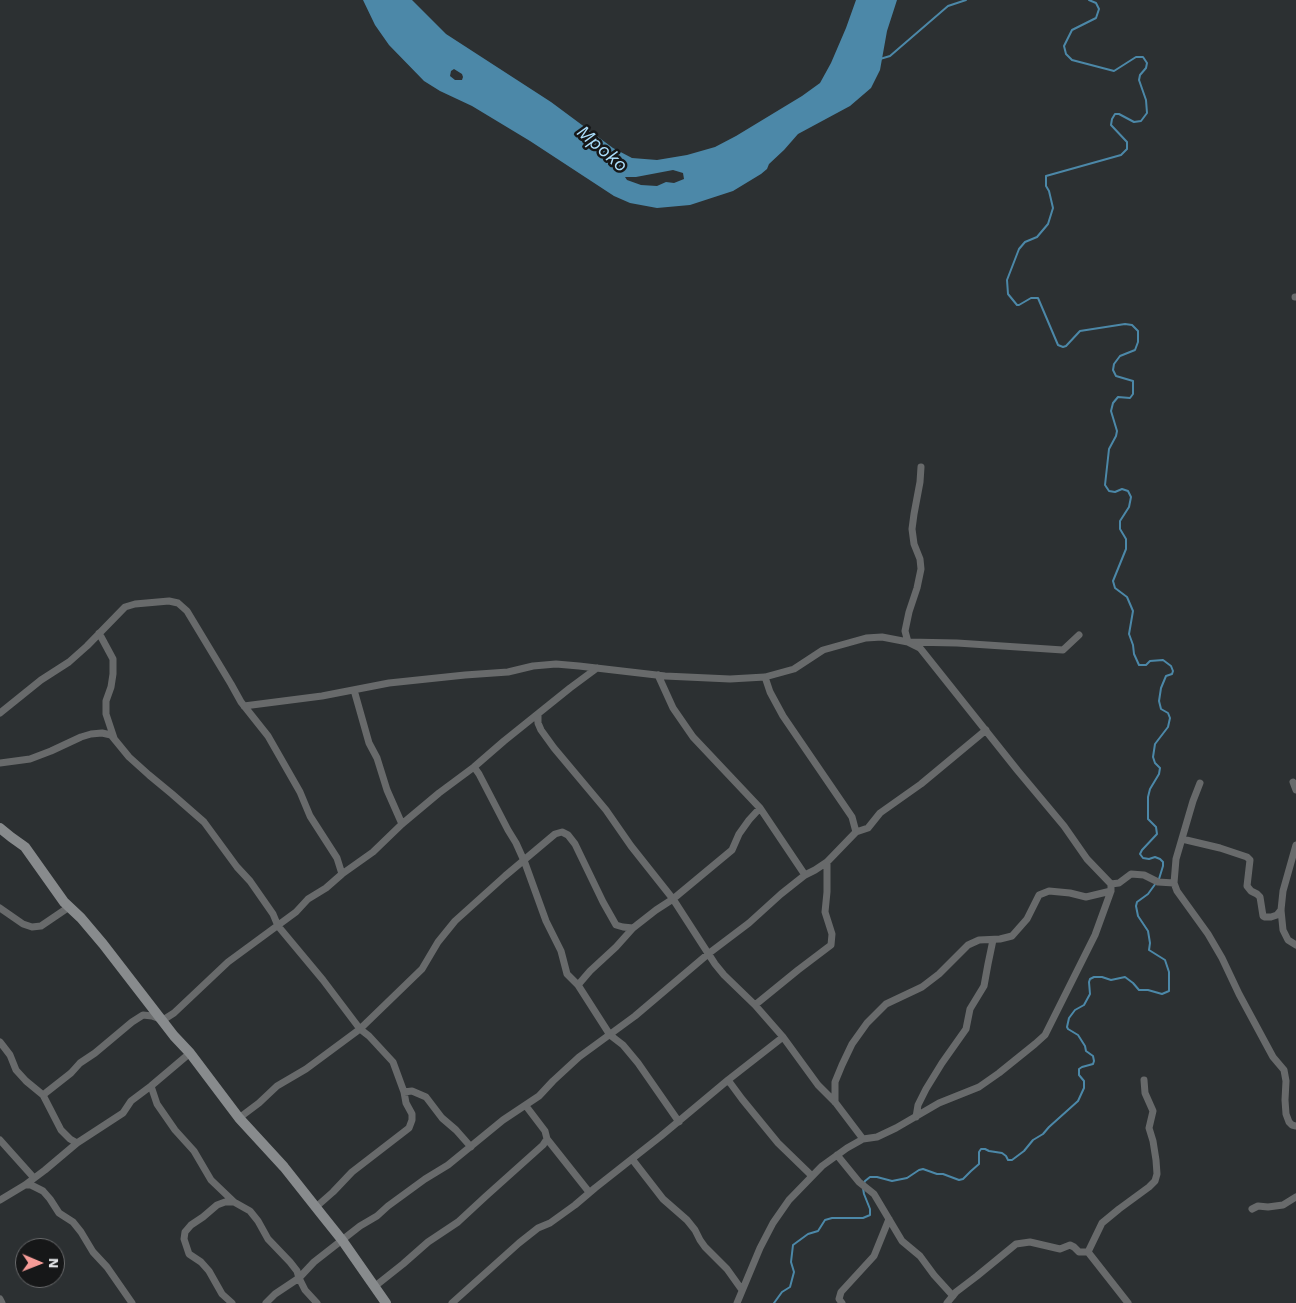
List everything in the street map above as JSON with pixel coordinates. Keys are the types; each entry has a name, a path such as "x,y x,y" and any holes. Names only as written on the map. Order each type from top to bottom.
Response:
{"street":[{"path":"908,642 906,631 909,612 921,569 912,529 920,482 920,467"},
{"path":"0,713 41,680 69,662 125,607 135,604 178,602 186,611 244,706 268,736 300,792 310,816 338,858 342,874"},
{"path":"99,633 113,660 112,681 106,701 106,714 114,738"},
{"path":"244,706 322,696 389,683 508,672 534,666 556,664 658,675 730,680 765,677 794,669 823,650 866,638 882,637 908,642 957,643 1063,650 1079,635"},
{"path":"908,642 920,648 1064,826 1087,859 1111,888"},
{"path":"163,1020 174,1013 228,962 296,912 308,899 326,888 373,852 402,824 439,793 597,668"},
{"path":"658,675 673,708 693,737 760,808 805,875"},
{"path":"765,677 782,716 852,817 856,832"},
{"path":"354,690 369,743 377,758 387,790 402,824"},
{"path":"538,714 538,723 541,730 606,810 631,846 673,899 708,954 724,975 783,1036 818,1085 863,1139"},
{"path":"266,1303 275,1294 299,1278 314,1262 360,1226 377,1216 425,1179 448,1165 503,1120 526,1106 579,1057 636,1016 708,954 749,923 781,894 805,875 827,862 856,832 868,828 880,814 921,784 986,730"},
{"path":"0,763 30,759 91,734 102,733 111,735 129,757 204,822 237,867 250,881 273,914 278,926 323,980 360,1029 393,1062 406,1103 412,1114 412,1120 408,1128 352,1172 316,1207"},
{"path":"474,767 524,860 546,921 560,951 567,974 578,985 610,1034 623,1045 638,1063 679,1122"},
{"path":"1200,783 1176,858 1174,883 1177,891 1208,934 1273,1057 1284,1070 1286,1114 1289,1122 1296,1126"},
{"path":"578,985 633,928 673,899 732,850 739,834 760,808"},
{"path":"0,828 25,847 64,902 81,918 103,944 239,1118 284,1167 316,1207 342,1240 385,1303"},
{"path":"239,1118 277,1086 306,1069 360,1029 422,969 438,942 455,921 555,834 562,832 568,835 575,844 616,925 633,928"},
{"path":"1182,839 1247,857 1250,860 1247,886 1260,898 1263,916 1271,917 1277,915 1281,910"},
{"path":"1296,845 1283,891 1281,910 1283,930 1288,940 1296,945"},
{"path":"755,1005 831,945 832,934 825,912 827,862"},
{"path":"834,1102 835,1082 842,1065 852,1044 867,1023 886,1004 922,987 934,978 968,945 979,940 993,940 1012,936 1027,919 1039,895 1050,891 1086,897 1111,888 1131,874 1144,875 1158,882 1174,883"},
{"path":"737,1303 760,1248 773,1223 789,1200 812,1176 837,1155 863,1139 877,1137 939,1104 979,1087 999,1073 1045,1034 1095,935 1111,888"},
{"path":"0,908 23,924 32,927 41,926 69,907"},
{"path":"916,1117 918,1105 926,1089 966,1029 970,1009 984,986 993,940"},
{"path":"43,1095 71,1073 80,1063 143,1015 163,1020"},
{"path":"452,1303 519,1243 538,1228 559,1217 679,1122 783,1036"},
{"path":"0,1042 10,1055 16,1070 43,1095 61,1130 77,1143"},
{"path":"0,1200 25,1185 77,1143 123,1113 131,1101 190,1053"},
{"path":"728,1080 778,1143 812,1176"},
{"path":"1088,1252 1102,1223 1149,1188 1155,1181 1157,1174 1156,1160 1149,1128 1153,1111 1145,1093 1144,1080"},
{"path":"151,1086 157,1104 175,1130 194,1152 211,1180 234,1202 250,1211 268,1239 297,1271 305,1290 317,1303"},
{"path":"404,1092 412,1091 426,1097 442,1118 471,1147"},
{"path":"526,1106 545,1132 547,1139 589,1192"},
{"path":"374,1287 428,1242 458,1222 543,1145 547,1139"},
{"path":"0,1140 34,1178"},
{"path":"837,1155 859,1182 874,1194 902,1241 920,1256 953,1296"},
{"path":"632,1159 663,1199 688,1220 705,1247 727,1269 742,1290"},
{"path":"25,1185 31,1185 42,1191 59,1213 73,1222 132,1303"},
{"path":"1252,1209 1258,1206 1268,1207 1283,1204 1296,1197"},
{"path":"232,1303 222,1294 209,1271 201,1262 189,1254 184,1239 185,1232 191,1225 217,1205 225,1202 234,1202"},
{"path":"842,1303 839,1299 841,1292 874,1256 889,1219"},
{"path":"947,1303 956,1292 1016,1244 1030,1242 1060,1248 1070,1245 1079,1252 1088,1252"},
{"path":"1088,1252 1128,1303"},
{"path":"0,1299 2,1303"}],"water":[{"name":"Mpoko","path":"363,0 412,0 446,34 551,102 613,148 632,158 657,160 687,155 715,147 802,96 820,83 831,63 856,0 897,0 887,31 880,70 871,88 850,106 798,134 769,164 767,169 733,191 690,205 657,208 630,203 614,196 530,141 472,106 424,81 389,45 375,25","holes":["454,69 462,74 462,80 455,80 450,76 451,71","673,170 683,173 684,179 674,183 666,182 657,186 641,185 627,180 625,177 636,177"]}],"waterway":[{"path":"880,59 890,56 948,6 966,0"},
{"path":"1089,0 1096,3 1099,9 1096,18 1072,30 1064,46 1066,54 1072,60 1114,71 1136,57 1143,57 1147,63 1139,80 1146,100 1147,113 1141,121 1134,122 1119,114 1115,114 1111,125 1127,142 1127,149 1121,155 1046,176 1046,186 1053,208 1048,224 1037,237 1025,242 1019,249 1007,280 1008,294 1017,305 1031,298 1038,298 1058,345 1063,347 1080,331 1125,324 1132,325 1138,331 1138,342 1135,350 1120,356 1114,364 1113,370 1116,376 1133,381 1133,394 1130,398 1118,397 1113,403 1111,411 1117,431 1109,449 1105,485 1109,491 1115,492 1122,489 1128,491 1131,497 1129,507 1120,521 1120,529 1126,539 1126,549 1113,581 1115,588 1127,597 1133,611 1129,634 1134,654 1139,665 1146,665 1150,661 1163,660 1171,666 1173,671 1172,674 1166,676 1161,688 1159,701 1161,709 1168,713 1170,718 1168,727 1155,744 1153,757 1155,763 1160,768 1148,797 1148,819 1156,827 1157,834 1140,854 1143,858 1155,857 1163,862 1159,879"},
{"path":"864,1183 870,1177 892,1181 907,1178 923,1169 959,1180 963,1179 979,1164 979,1152 981,1149 1002,1153 1008,1160 1012,1160 1078,1101 1084,1088 1084,1081 1079,1075 1079,1069 1093,1064 1094,1061 1093,1056 1086,1051 1078,1035 1067,1027 1069,1018 1075,1010 1084,1005 1090,994 1090,979 1102,977 1111,980 1125,977 1139,990 1148,990 1162,994 1169,991 1169,972 1165,960 1149,950 1148,931 1138,916 1136,906 1137,902 1148,894 1156,883"},
{"path":"774,1303 782,1292 790,1287 794,1272 791,1262 793,1245 808,1234 818,1231 825,1220 832,1218 863,1218 870,1215 870,1209 863,1188"}]}
